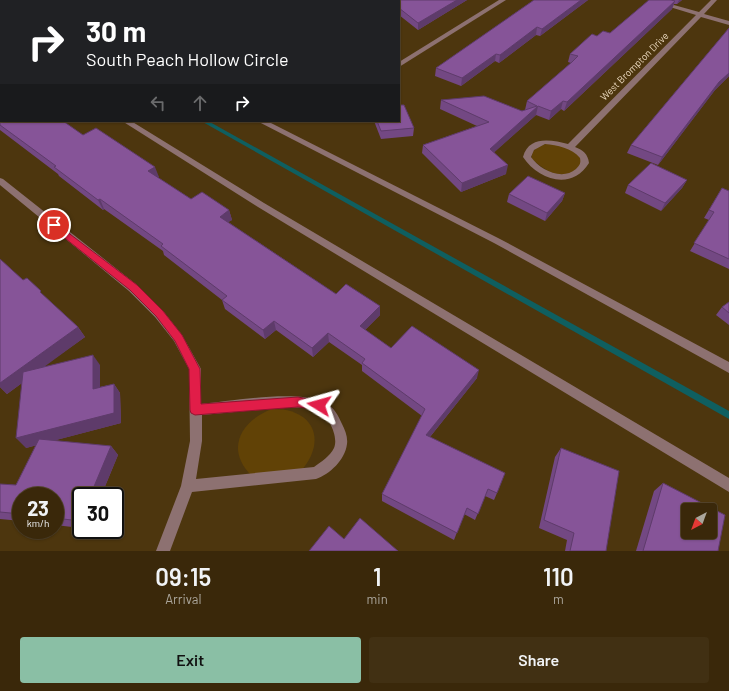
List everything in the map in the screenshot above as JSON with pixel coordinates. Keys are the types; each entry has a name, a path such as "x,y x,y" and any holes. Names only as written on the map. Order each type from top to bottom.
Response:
{"street":[{"path":"400,64 503,0"},
{"path":"650,0 729,23"},
{"name":"West Brompton Drive","path":"570,147 714,0"},
{"path":"128,122 267,209 729,485"},
{"path":"263,122 497,242 729,368"},
{"path":"545,142 562,143 570,147 578,151 583,157 584,162 582,168 578,172 570,175 561,176 542,172 534,167 527,157 528,151 531,147 545,142"},
{"path":"0,181 133,288 159,314 178,338 195,369 196,442 188,486 163,551"},
{"path":"188,486 316,473 331,462 341,450 341,435 333,416 319,405 298,402 195,410"}],"shaded area":[{"path":"546,144 562,146 577,153 583,162 578,171 564,174 553,173 543,168 532,159 534,151 538,147"},
{"path":"272,409 286,410 298,414 307,420 312,428 315,438 313,449 309,460 300,472 252,476 244,466 239,456 238,447 240,437 244,429 252,421 261,414"}],"building":[{"path":"400,0 457,0 418,23 400,9"},
{"path":"534,0 581,0 542,29 537,27 500,55 496,54 462,78 436,68"},
{"path":"649,0 675,1 567,102 563,101 551,111 538,106 490,149 508,165 462,183 423,145 489,122 441,100 484,96 522,111 537,106 527,101 578,56 570,54 592,34 597,36 603,31 610,33"},
{"path":"729,28 729,73 719,82 662,157 631,145"},
{"path":"400,105 404,105 414,128 381,131 377,122 400,122"},
{"path":"0,122 64,122 83,135 96,128 155,167 148,171 191,199 202,192 229,210 220,217 336,294 346,284 380,306 360,326 391,348 412,326 479,370 426,435 505,473 497,493 488,489 478,514 467,508 457,533 382,494 425,409 362,363 365,359 328,333 312,348 274,321 263,330 222,300 227,296 161,246 163,244 100,199 98,200 54,167 56,166 0,125"},
{"path":"651,163 687,180 665,203 628,185"},
{"path":"528,176 565,193 547,213 509,194"},
{"path":"722,188 729,191 729,259 694,243 714,212 709,210"},
{"path":"0,259 23,280 27,278 78,327 0,383"},
{"path":"729,302 729,313 722,307"},
{"path":"93,355 93,389 114,384 114,413 16,438 23,372"},
{"path":"39,439 111,446 94,487 72,487 72,520 64,519 64,487 12,487 12,513 0,512 0,484 16,485"},
{"path":"561,448 619,471 606,551 570,551 574,533 544,520"},
{"path":"663,483 702,503 681,503 681,539 717,539 717,511 725,515 718,551 643,551"},
{"path":"360,518 398,551 309,551 329,526 344,539"}],"waterway":[{"path":"206,122 729,415"}],"route":[{"path":"54,225 133,288 159,314 178,338 195,369 195,410 298,402 319,405"}]}
